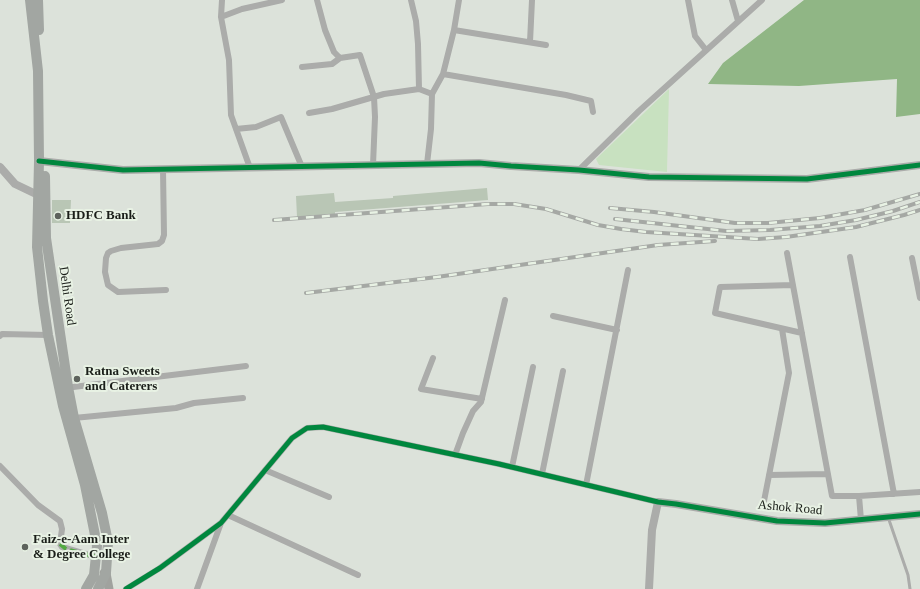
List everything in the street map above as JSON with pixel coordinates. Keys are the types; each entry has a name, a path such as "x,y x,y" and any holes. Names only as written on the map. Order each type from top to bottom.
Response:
{"main road":[{"name":"Delhi Road","path":"30,0 38,71 42,161"},
{"name":"Delhi Road","path":"38,0 42,196 64,388"},
{"name":"Delhi Road","path":"42,196 37,247 48,335 102,514 108,542 106,573 98,589"},
{"path":"40,278 52,276"},
{"path":"64,388 97,546 94,575 86,589"},
{"path":"94,575 106,573 109,589"}],"street":[{"path":"222,0 221,17 229,60 232,115 250,168"},
{"path":"221,17 242,9 282,0"},
{"path":"317,0 328,37 334,52 340,58"},
{"path":"410,0 416,21 419,89"},
{"path":"427,164 431,129 432,94 443,74 454,30 459,0"},
{"path":"530,42 532,0"},
{"path":"688,0 695,36 706,50"},
{"path":"732,0 738,21"},
{"path":"579,170 639,111 762,0"},
{"path":"454,30 546,45"},
{"path":"302,67 332,64 340,58 360,55 374,97 375,117 373,165"},
{"path":"443,74 591,101 593,112"},
{"path":"309,114 384,94 419,89 432,94"},
{"path":"236,129 256,127 281,116 302,168"},
{"path":"42,161 123,170 302,168 479,163 579,170 649,177 807,179 920,165"},
{"path":"0,167 15,184 42,196"},
{"path":"163,169 164,235 162,241 158,244 120,248 111,251 108,253 106,258 105,272 108,285 118,292 166,290"},
{"path":"787,253 832,496 859,496 920,492"},
{"path":"850,257 894,494"},
{"path":"912,258 920,298"},
{"path":"586,485 628,270"},
{"path":"793,285 720,287 715,313 802,333"},
{"path":"455,455 473,411 482,399 505,300"},
{"path":"552,316 616,330"},
{"path":"764,501 789,373 782,329"},
{"path":"0,336 2,334 48,335"},
{"path":"433,358 421,389 482,399"},
{"path":"64,388 246,366"},
{"path":"512,467 533,367"},
{"path":"542,474 563,371"},
{"path":"74,418 176,408 194,403 243,398"},
{"path":"126,589 160,568 221,523 292,438 307,428 323,427 512,467 658,502 652,530 649,589"},
{"path":"0,466 38,505 60,521 62,529 60,544 62,547 74,552 96,557"},
{"path":"265,470 329,497"},
{"path":"769,475 828,474"},
{"path":"859,496 861,520"},
{"name":"Ashok Road","path":"658,502 777,521 825,523 920,514"},
{"path":"228,515 358,575"},
{"path":"197,589 221,523"}],"lane":[{"path":"888,517 908,576 910,589"}],"shaded area":[{"path":"804,0 920,0 920,114 896,117 897,79 799,86 708,84 723,63"},
{"path":"669,89 667,172 599,165 596,159"}],"building":[{"path":"487,188 488,200 335,212 335,214 297,217 296,196 334,193 335,202 393,198 393,196"},
{"path":"52,200 71,200 70,223 52,223"}],"railway":[{"path":"610,208 654,212 735,223 768,223 820,218 865,210 920,194"},
{"path":"615,219 726,231 770,230 820,226 856,220 893,211 920,202"},
{"path":"274,220 488,204 514,204 546,209 598,225 621,229 758,239 786,237 856,227 920,210"},
{"path":"306,293 437,277 658,245 715,241"}],"marked path":[{"path":"60,544 66,549 96,557"}],"cycle path":[{"path":"39,161 123,170 479,163 579,170 649,177 807,179 920,165"},
{"path":"126,589 160,568 221,523 292,438 307,428 323,427 499,464 658,502 777,521 825,523 920,514"}],"place":[{"name":"HDFC Bank","path":"58,216"},
{"name":"Ratna Sweets and Caterers","path":"77,379"},
{"name":"Faiz-e-Aam Inter & Degree College","path":"25,547"}]}
